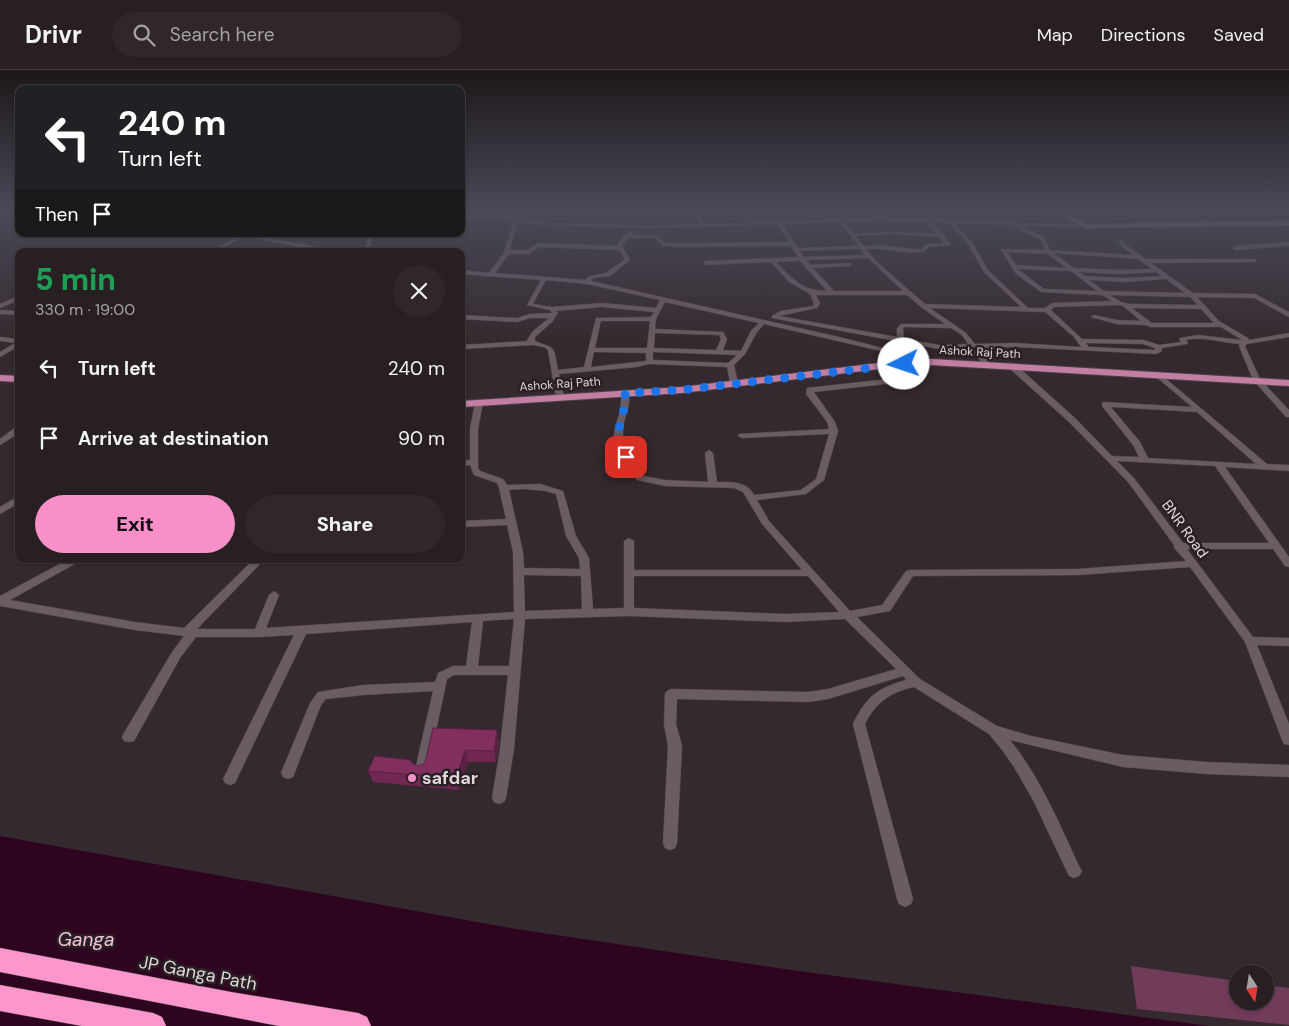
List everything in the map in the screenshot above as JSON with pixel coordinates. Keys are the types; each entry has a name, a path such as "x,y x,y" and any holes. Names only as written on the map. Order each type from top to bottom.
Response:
{"highway":[{"name":"JP Ganga Path","path":"0,960 230,1005 358,1026"},
{"path":"0,998 153,1026"}],"main road":[{"name":"Ashok Raj Path","path":"465,404 682,390 932,362 1289,382"},
{"path":"0,378 15,379"}],"street":[{"path":"491,274 503,262 506,256"},
{"path":"587,282 591,277 608,275 628,259 626,256"},
{"path":"747,256 751,262"},
{"path":"800,256 832,293"},
{"path":"706,263 869,256 922,306 964,334 988,365"},
{"path":"977,256 986,271 1026,310"},
{"path":"1007,256 1022,276 1046,292 1195,298"},
{"path":"1055,256 1103,293 1147,323"},
{"path":"1097,256 1144,260"},
{"path":"1138,256 1195,298 1221,325 1246,338 1246,342"},
{"path":"1058,258 1254,260"},
{"path":"773,260 791,281 812,293 907,293"},
{"path":"1108,260 1119,272"},
{"path":"811,267 875,263"},
{"path":"1015,267 1119,272 1158,270"},
{"path":"465,272 587,282 932,362"},
{"path":"1084,278 1126,280 1168,277"},
{"path":"544,278 540,291 532,298 530,305 553,313"},
{"path":"556,372 649,362 730,365 743,353 754,331 774,317 780,313 815,307 817,303 812,293"},
{"path":"1047,310 1052,305 1259,297 1289,315"},
{"path":"0,306 15,300"},
{"path":"649,362 653,319 656,310 663,300"},
{"path":"1119,303 1202,307"},
{"path":"465,317 517,320 530,316 602,306 656,310"},
{"path":"922,306 1047,310 1087,350"},
{"path":"0,312 15,313"},
{"path":"533,344 530,342 531,338 547,325 553,313"},
{"path":"774,317 938,347 1015,345 1156,352 1159,351 1158,347"},
{"path":"1094,317 1117,322 1221,325"},
{"path":"587,369 598,320 653,319"},
{"path":"901,340 900,328 903,325 951,326"},
{"path":"651,331 721,333 724,339 719,352"},
{"path":"1080,341 1144,342 1158,347 1182,344 1185,342 1182,339 1187,337 1212,337 1246,342 1289,335"},
{"path":"0,339 15,341"},
{"path":"1246,342 1242,346 1243,350 1256,380 1289,415"},
{"path":"465,347 533,344 550,347 560,397"},
{"path":"0,355 15,345"},
{"path":"591,350 743,353"},
{"path":"730,365 734,383"},
{"path":"752,498 803,492 820,480 834,431 831,422 810,394 810,390 900,380 901,376 890,366"},
{"name":"BNR Road","path":"1012,366 1072,420 1131,480 1191,564 1250,641 1289,740"},
{"path":"1158,374 1264,466"},
{"path":"625,393 626,407 619,441 640,478 665,483 743,487 752,498 765,522 848,615 916,682 993,730 1031,741 1123,761 1206,768 1289,771"},
{"path":"480,402 474,429 474,462 477,473 500,480 504,488 518,552 519,571 520,615 499,798"},
{"path":"1145,460 1137,444 1106,404 1200,410"},
{"path":"742,436 834,431"},
{"path":"0,443 15,432"},
{"path":"709,453 713,484"},
{"path":"1110,458 1289,468"},
{"path":"465,463 474,462"},
{"path":"1218,464 1289,564"},
{"path":"504,488 540,488 554,490 560,494 571,536 584,558 588,613"},
{"path":"0,511 15,502"},
{"path":"465,524 512,522"},
{"path":"629,541 629,612"},
{"path":"1178,546 1276,546"},
{"path":"1,603 69,563"},
{"path":"129,737 190,633 256,563"},
{"path":"1,603 66,615 190,633 259,633 520,615 588,613 629,612 786,618 848,615 886,608 910,573 1078,572 1191,564"},
{"path":"519,571 586,573"},
{"path":"629,573 812,573"},
{"path":"259,633 274,595"},
{"path":"471,670 478,618"},
{"path":"230,778 302,630"},
{"path":"1250,641 1289,642"},
{"path":"422,770 442,676 446,673 471,670 515,670"},
{"path":"670,844 675,746 670,724 671,694 808,698 828,694 905,670"},
{"path":"905,899 859,724 866,707 875,697 887,690 916,682"},
{"path":"288,773 316,703 322,695 364,690 440,686"},
{"path":"993,730 1009,748 1038,794 1074,871"}],"shaded area":[{"path":"1131,966 1229,980 1229,1010 1274,1010 1274,986 1289,988 1289,1025 1137,1009"}],"water":[{"name":"Ganga","path":"0,836 516,929 784,969 1209,1026 0,1026"}],"building":[{"path":"433,728 497,730 494,751 465,750 456,778 368,771 375,756 410,760 413,764 419,766 425,763"}],"place":[{"name":"safdar","path":"412,778"}],"route":[{"path":"626,457 618,435 626,407 625,393 682,390 904,364"}]}
